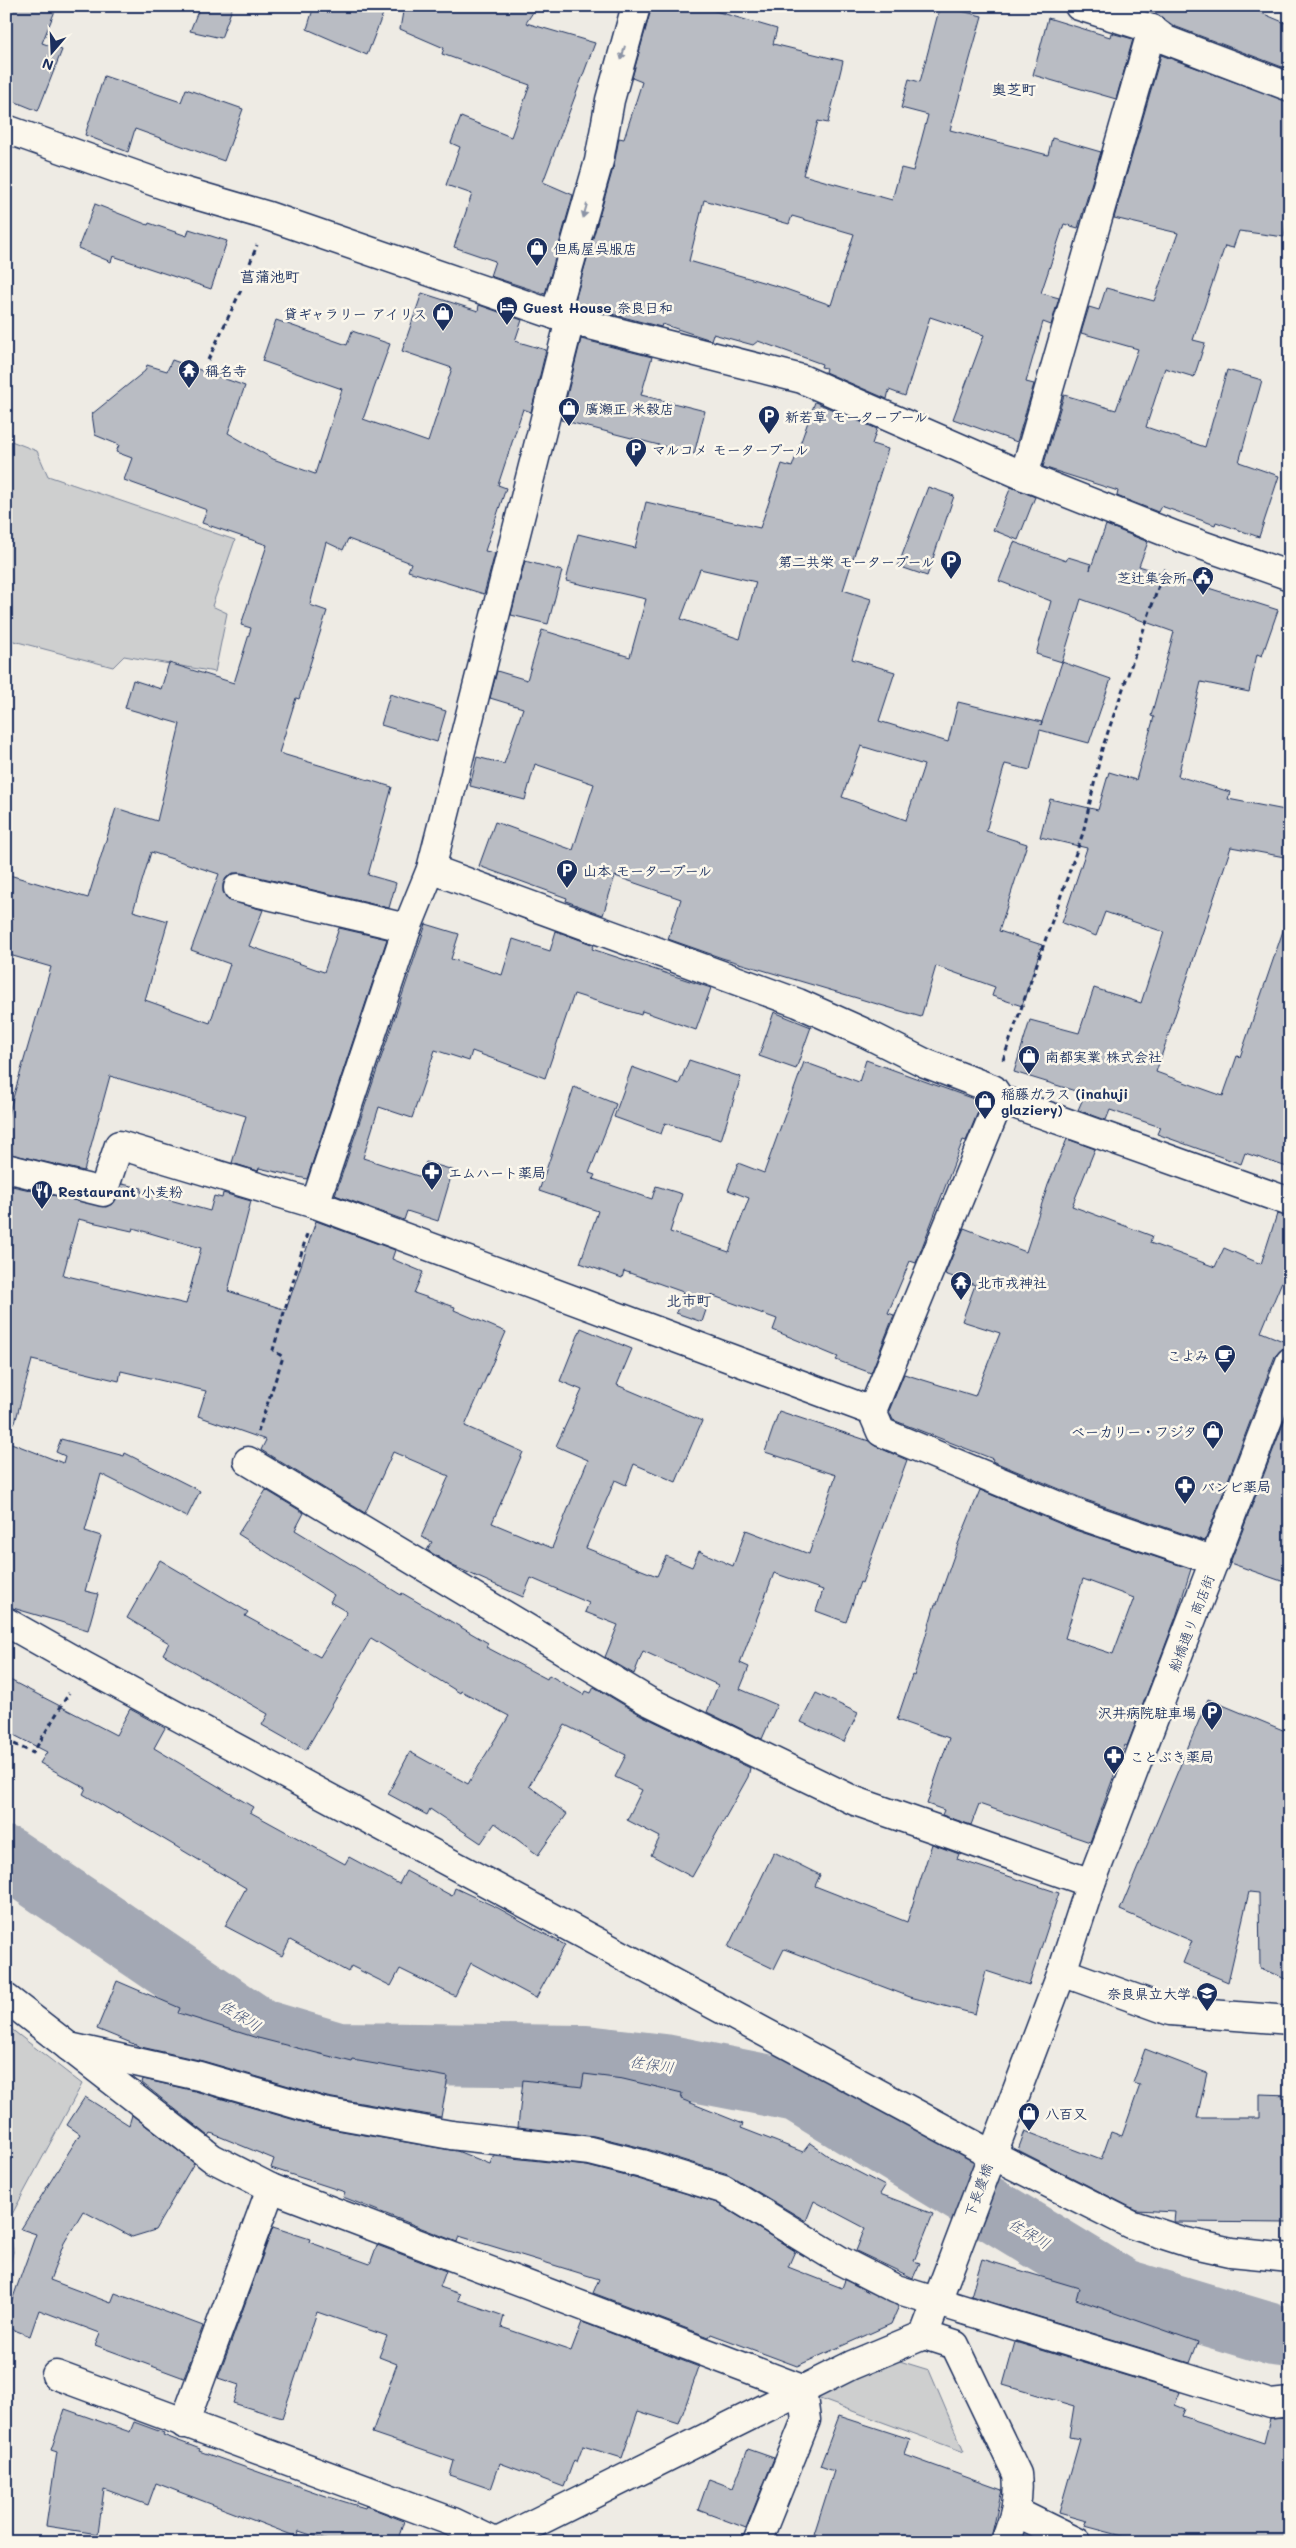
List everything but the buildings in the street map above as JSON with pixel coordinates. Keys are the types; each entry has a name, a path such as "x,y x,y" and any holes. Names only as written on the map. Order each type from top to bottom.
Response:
{"street":[{"path":"315,1204 407,928 431,869 599,161 610,100 636,6"},
{"path":"1079,6 1152,29 1166,40 1290,86"},
{"path":"1024,476 1152,29"},
{"path":"6,129 172,188 268,216 562,318 802,379 1024,476 1176,536 1290,576"},
{"path":"431,869 798,1003 925,1063 997,1094 1290,1202"},
{"path":"238,888 407,928"},
{"path":"872,1412 997,1094"},
{"path":"6,1168 103,1192 119,1145 315,1204 872,1412 882,1432 1080,1515 1215,1561"},
{"name":"船橋通り 商店街","path":"1062,1972 1091,1883 1290,1362"},
{"path":"248,1461 648,1700 855,1801 1091,1883"},
{"path":"6,1622 84,1666 991,2154 1130,2224 1186,2242 1231,2252 1290,2258"},
{"path":"1062,1972 1170,2011 1290,2020"},
{"name":"下長慶橋","path":"924,2335 991,2154 1062,1972"},
{"path":"6,1998 212,2158 271,2188 802,2389"},
{"path":"69,2047 199,2076 323,2112 451,2135 590,2151 642,2164 723,2189 841,2261 896,2289 1271,2404 1290,2402"},
{"path":"184,2424 271,2188"},
{"path":"56,2375 184,2424 453,2522 496,2542 852,2364 924,2335 955,2345 1017,2474 1019,2494 1016,2512 1005,2542"},
{"path":"757,2542 806,2420 802,2389"},
{"path":"1016,2512 1077,2542"}],"path":[{"path":"208,360 242,288"},
{"path":"997,1094 1083,833 1102,748 1176,536"},
{"path":"248,1461 282,1357 273,1350 315,1204"},
{"path":"6,1740 33,1753 84,1666"}],"shaded area":[{"path":"6,439 37,451 48,476 235,540 212,606 227,613 215,672 124,656 113,667 6,639"},
{"path":"6,2025 82,2084 10,2218 13,2252 6,2284"},
{"path":"893,2359 929,2370 964,2452 817,2398"}],"waterway":[{"name":"佐保川","path":"6,1857 261,2030 338,2053 586,2056 664,2065 797,2091 1124,2290 1274,2335 1290,2337"}],"place":[{"name":"但馬屋呉服店","path":"537,267"},
{"name":"Guest House 奈良日和","path":"507,326"},
{"name":"貸ギャラリー アイリス","path":"443,332"},
{"name":"稱名寺","path":"189,389"},
{"name":"廣瀬正 米穀店","path":"569,427"},
{"name":"新若草 モータープール","path":"769,435"},
{"name":"マルコメ モータープール","path":"636,468"},
{"name":"第二共栄 モータープール","path":"951,580"},
{"name":"芝辻集会所","path":"1203,596"},
{"name":"山本 モータープール","path":"567,889"},
{"name":"南都実業 株式会社","path":"1029,1075"},
{"name":"稲藤ガラス (inahuji glaziery)","path":"985,1120"},
{"name":"エムハート薬局","path":"432,1191"},
{"name":"Restaurant 小麦粉","path":"42,1210"},
{"name":"北市戎神社","path":"961,1301"},
{"name":"こよみ","path":"1225,1374"},
{"name":"ベーカリー・フジタ","path":"1213,1450"},
{"name":"バンビ薬局","path":"1185,1505"},
{"name":"沢井病院駐車場","path":"1212,1731"},
{"name":"ことぶき薬局","path":"1114,1775"},
{"name":"奈良県立大学","path":"1207,2012"},
{"name":"八百又","path":"1029,2132"}],"district":[{"name":"奥芝町","path":"1014,89"},
{"name":"菖蒲池町","path":"270,276"},
{"name":"北市町","path":"689,1300"}]}
